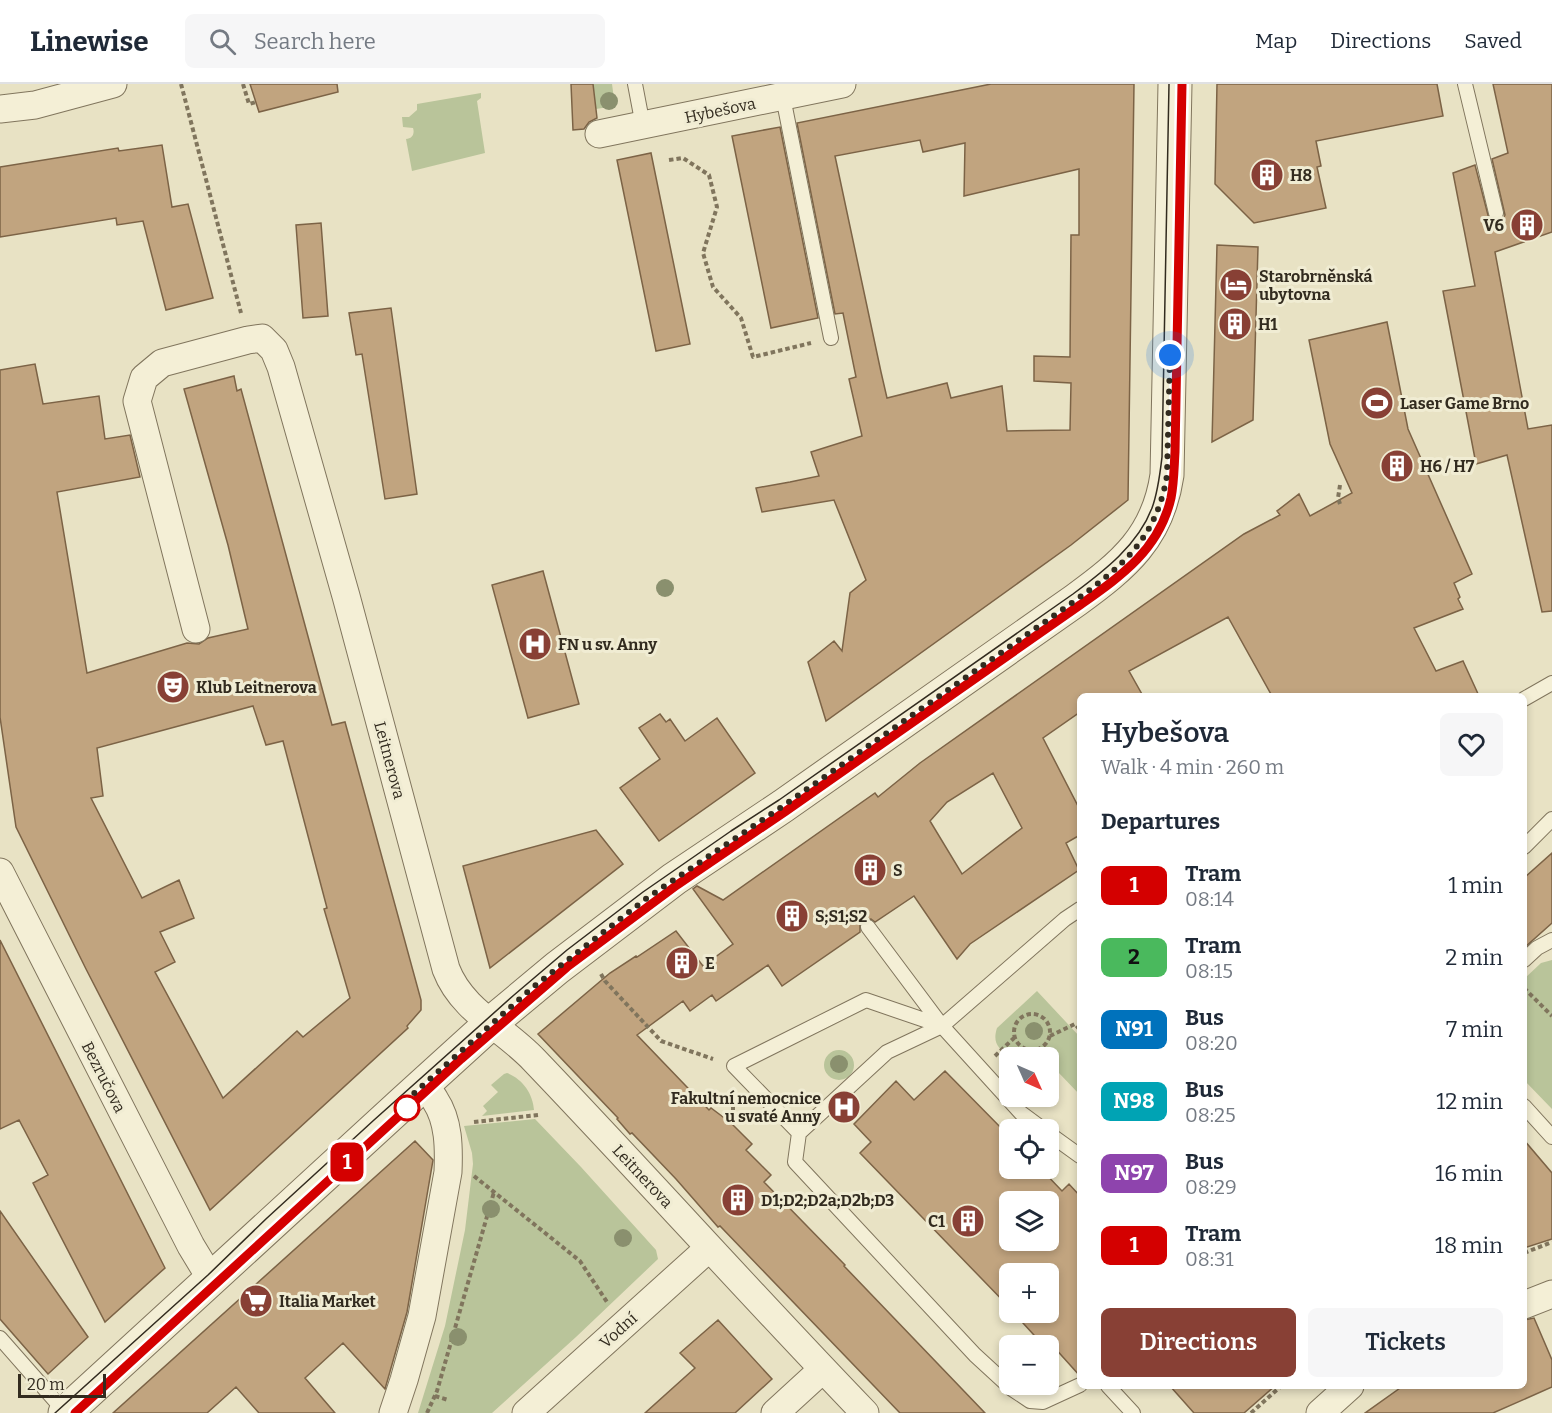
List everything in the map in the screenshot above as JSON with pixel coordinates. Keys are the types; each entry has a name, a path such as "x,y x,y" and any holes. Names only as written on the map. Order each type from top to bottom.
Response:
{"street":[{"path":"0,108 35,105 112,84"},
{"name":"Hybešova","path":"599,134 842,84"},
{"path":"66,1413 423,1084 557,968 647,898 783,806 1096,585 1120,565 1143,539 1159,510 1167,475 1175,84"},
{"name":"Leitnerova","path":"248,340 262,338 274,350 281,367 346,596 446,969 453,986 467,1002 532,1057 865,1413"},
{"path":"196,629 137,401 144,378 162,363 248,340"},
{"name":"Bezručova","path":"0,872 191,1246 212,1279"},
{"path":"393,1413 422,1316 448,1172 449,1152 445,1124 435,1099 423,1084"},
{"name":"Vodní","path":"526,1413 709,1248"},
{"path":"1527,1304 1552,1294"},
{"path":"775,1413 823,1369"},
{"path":"1320,1413 1347,1389"}],"lane":[{"path":"635,84 643,126"},
{"path":"1465,84 1496,213"},
{"path":"783,97 831,338"},
{"path":"1527,697 1552,683"},
{"path":"1527,844 1552,819"},
{"path":"1077,911 942,1026 886,1052 799,1132 795,1162 975,1354 1012,1389 1030,1401 1043,1402 1077,1386"},
{"path":"868,927 942,1026 1021,1113 1029,1119"},
{"path":"1527,957 1537,948 1552,940"},
{"path":"799,1132 734,1066 866,1000 942,1026"},
{"path":"1527,1109 1552,1137"},
{"path":"1059,1141 1077,1154"},
{"path":"0,1338 66,1413"},
{"path":"1111,1389 1133,1413"}],"path":[{"path":"181,84 248,340"},
{"path":"243,84 249,104 256,102"},
{"path":"669,160 683,158 709,175 717,207 703,253 713,287 741,318 753,357 831,338"},
{"path":"1340,485 1338,498 1340,504"},
{"path":"600,974 661,1041 734,1066"},
{"path":"1527,991 1552,1016"},
{"path":"1050,1036 1048,1024 1040,1016 1028,1014 1017,1021 1014,1026 1013,1032 1017,1043 1026,1050 1032,1051 1038,1050 1050,1036 1075,1024 1077,1026"},
{"path":"463,1124 538,1115"},
{"path":"471,1174 580,1261 610,1306"},
{"path":"427,1413 435,1396 494,1192"},
{"path":"1527,1252 1552,1242"},
{"path":"1251,1413 1278,1389"},
{"path":"426,1393 448,1400"}],"green space":[{"path":"593,84 612,84 615,106 596,109"},
{"path":"481,93 481,98 477,101 485,153 412,171 406,139 411,137 414,130 403,127 402,117 409,117 417,110 417,104"},
{"path":"1552,960 1552,1109 1527,1083 1527,976 1541,963"},
{"path":"1037,991 1077,1034 1077,1092 1059,1073 1059,1047 999,1048 995,1038 997,1028"},
{"path":"839,1050 850,1054 854,1065 850,1076 839,1080 828,1076 824,1065 828,1054"},
{"path":"507,1073 518,1079 526,1088 532,1098 534,1110 482,1116 487,1111 483,1106 498,1092 491,1085"},
{"path":"535,1119 656,1250 658,1259 492,1413 418,1413 445,1326 465,1230 473,1164 464,1126"}],"building":[{"path":"250,84 337,84 338,92 259,112"},
{"path":"571,84 593,84 597,118 589,122 584,129 573,130"},
{"path":"991,84 1134,84 1128,500 1071,545 826,721 808,662 834,641 842,651 850,593 866,580 834,500 762,512 756,488 819,476 811,452 862,436 849,379 856,377 843,313 835,314 797,123","holes":["920,140 923,152 965,143 964,196 1079,169 1079,235 1071,235 1070,357 1034,356 1034,381 1071,383 1070,430 1007,431 1002,386 951,398 947,383 887,398 835,156"]},
{"path":"1217,84 1437,84 1443,116 1316,141 1321,166 1317,167 1326,208 1254,223 1215,184"},
{"path":"1493,84 1552,84 1552,232 1495,252 1528,429 1552,425 1552,611 1542,612 1507,455 1476,464 1443,291 1475,286 1453,173 1475,165 1489,219 1498,222 1505,215 1492,159 1508,153"},
{"path":"780,127 818,318 771,328 732,136"},
{"path":"162,145 172,207 188,204 213,298 166,310 143,221 117,225 116,218 0,237 0,167 118,148 119,151"},
{"path":"651,153 690,344 656,351 617,160"},
{"path":"321,223 328,316 303,318 296,225"},
{"name":"H1","path":"1217,245 1258,247 1253,420 1212,442"},
{"path":"391,308 417,494 385,499 362,354 356,355 349,313"},
{"path":"1387,322 1408,429 1472,574 1454,583 1463,609 1414,628 1436,671 1463,661 1478,693 1270,693 1228,617 1129,671 1141,693 1077,693 1077,714 1043,738 1077,804 1077,837 1066,843 1077,866 1077,871 970,944 957,959 914,896 875,922 871,919 863,920 860,924 860,932 782,986 768,965 716,1001 712,995 690,1011 683,1001 637,1035 709,1110 711,1108 731,1123 752,1144 746,1150 771,1175 764,1182 985,1413 900,1413 720,1226 718,1227 676,1179 632,1133 630,1134 618,1118 538,1034 610,973 676,931 703,966 733,944 693,889 697,886 723,900 875,793 878,797 920,763 1244,534 1280,515 1277,511 1299,494 1310,516 1352,493 1330,444 1309,340","holes":["993,773 1022,828 962,874 930,821 947,802"]},
{"path":"35,364 43,404 99,396 105,439 130,435 140,477 57,492 87,673 187,643 199,644 208,638 248,629 228,545 184,389 234,376 237,391 241,389 332,725 345,722 421,1000 421,1010 407,1026 408,1028 210,1210 16,827 0,717 0,370","holes":["253,706 266,745 283,741 327,908 324,909 350,998 303,1037 297,1031 223,1098 155,972 175,962 160,932 194,918 179,880 142,898 91,798 103,796 97,748"]},
{"name":"FN u sv. Anny","path":"543,571 579,704 528,718 492,585"},
{"path":"660,714 666,722 670,719 685,741 717,718 755,773 659,841 620,788 660,759 639,728"},
{"path":"596,830 623,864 490,968 463,866"},
{"path":"1552,853 1552,923 1527,945 1527,875"},
{"path":"0,940 165,1268 105,1322 33,1183 48,1175 19,1120 0,1129"},
{"name":"C1","path":"945,1071 999,1126 999,1179 1051,1179 1062,1191 1069,1184 1077,1193 1077,1373 1059,1353 1059,1335 1034,1335 1023,1323 1059,1323 1059,1263 999,1263 999,1297 860,1153 871,1142 854,1124 896,1081 914,1100"},
{"path":"415,1141 433,1160 407,1312 385,1389 343,1343 305,1378 335,1413 259,1413 236,1387 207,1413 113,1413"},
{"path":"1527,1144 1552,1173 1552,1239 1527,1247"},
{"path":"0,1211 88,1337 48,1374 0,1319"},
{"path":"1534,1318 1552,1360 1552,1387 1493,1413 1365,1413 1399,1389 1527,1389 1527,1319"},
{"path":"718,1320 772,1379 735,1413 645,1413 695,1368 680,1353"},
{"path":"1173,1389 1272,1389 1244,1413 1194,1413"}],"tram line":[{"path":"55,1413 208,1275 374,1120 567,950 643,892 779,800 1073,594 1108,566 1129,545 1138,534 1152,508 1162,457 1169,84"},
{"path":"75,1413 461,1059 567,967 677,885 1095,594 1124,572 1148,547 1165,516 1171,498 1173,481 1182,84"},
{"name":"1","path":"75,1413 461,1059 567,967 677,885 1080,605 1125,572 1143,553 1155,537 1166,514 1173,479 1182,84"}],"place":[{"name":"H8","path":"1267,175"},
{"name":"V6","path":"1527,225"},
{"name":"Starobrněnská ubytovna","path":"1236,285"},
{"name":"H1","path":"1235,324"},
{"name":"Laser Game Brno","path":"1377,403"},
{"name":"H6 / H7","path":"1397,466"},
{"name":"FN u sv. Anny","path":"535,644"},
{"name":"Klub Leitnerova","path":"173,687"},
{"name":"S","path":"870,870"},
{"name":"S;S1;S2","path":"792,916"},
{"name":"E","path":"682,963"},
{"name":"Fakultní nemocnice u svaté Anny","path":"844,1107"},
{"name":"D1;D2;D2a;D2b;D3","path":"738,1200"},
{"name":"C1","path":"968,1221"},
{"name":"Italia Market","path":"256,1301"}],"route":[{"path":"407,1108 403,1103 491,1023 634,908 1076,600 1120,565 1133,552 1152,526 1164,493 1167,475 1170,355"}]}
